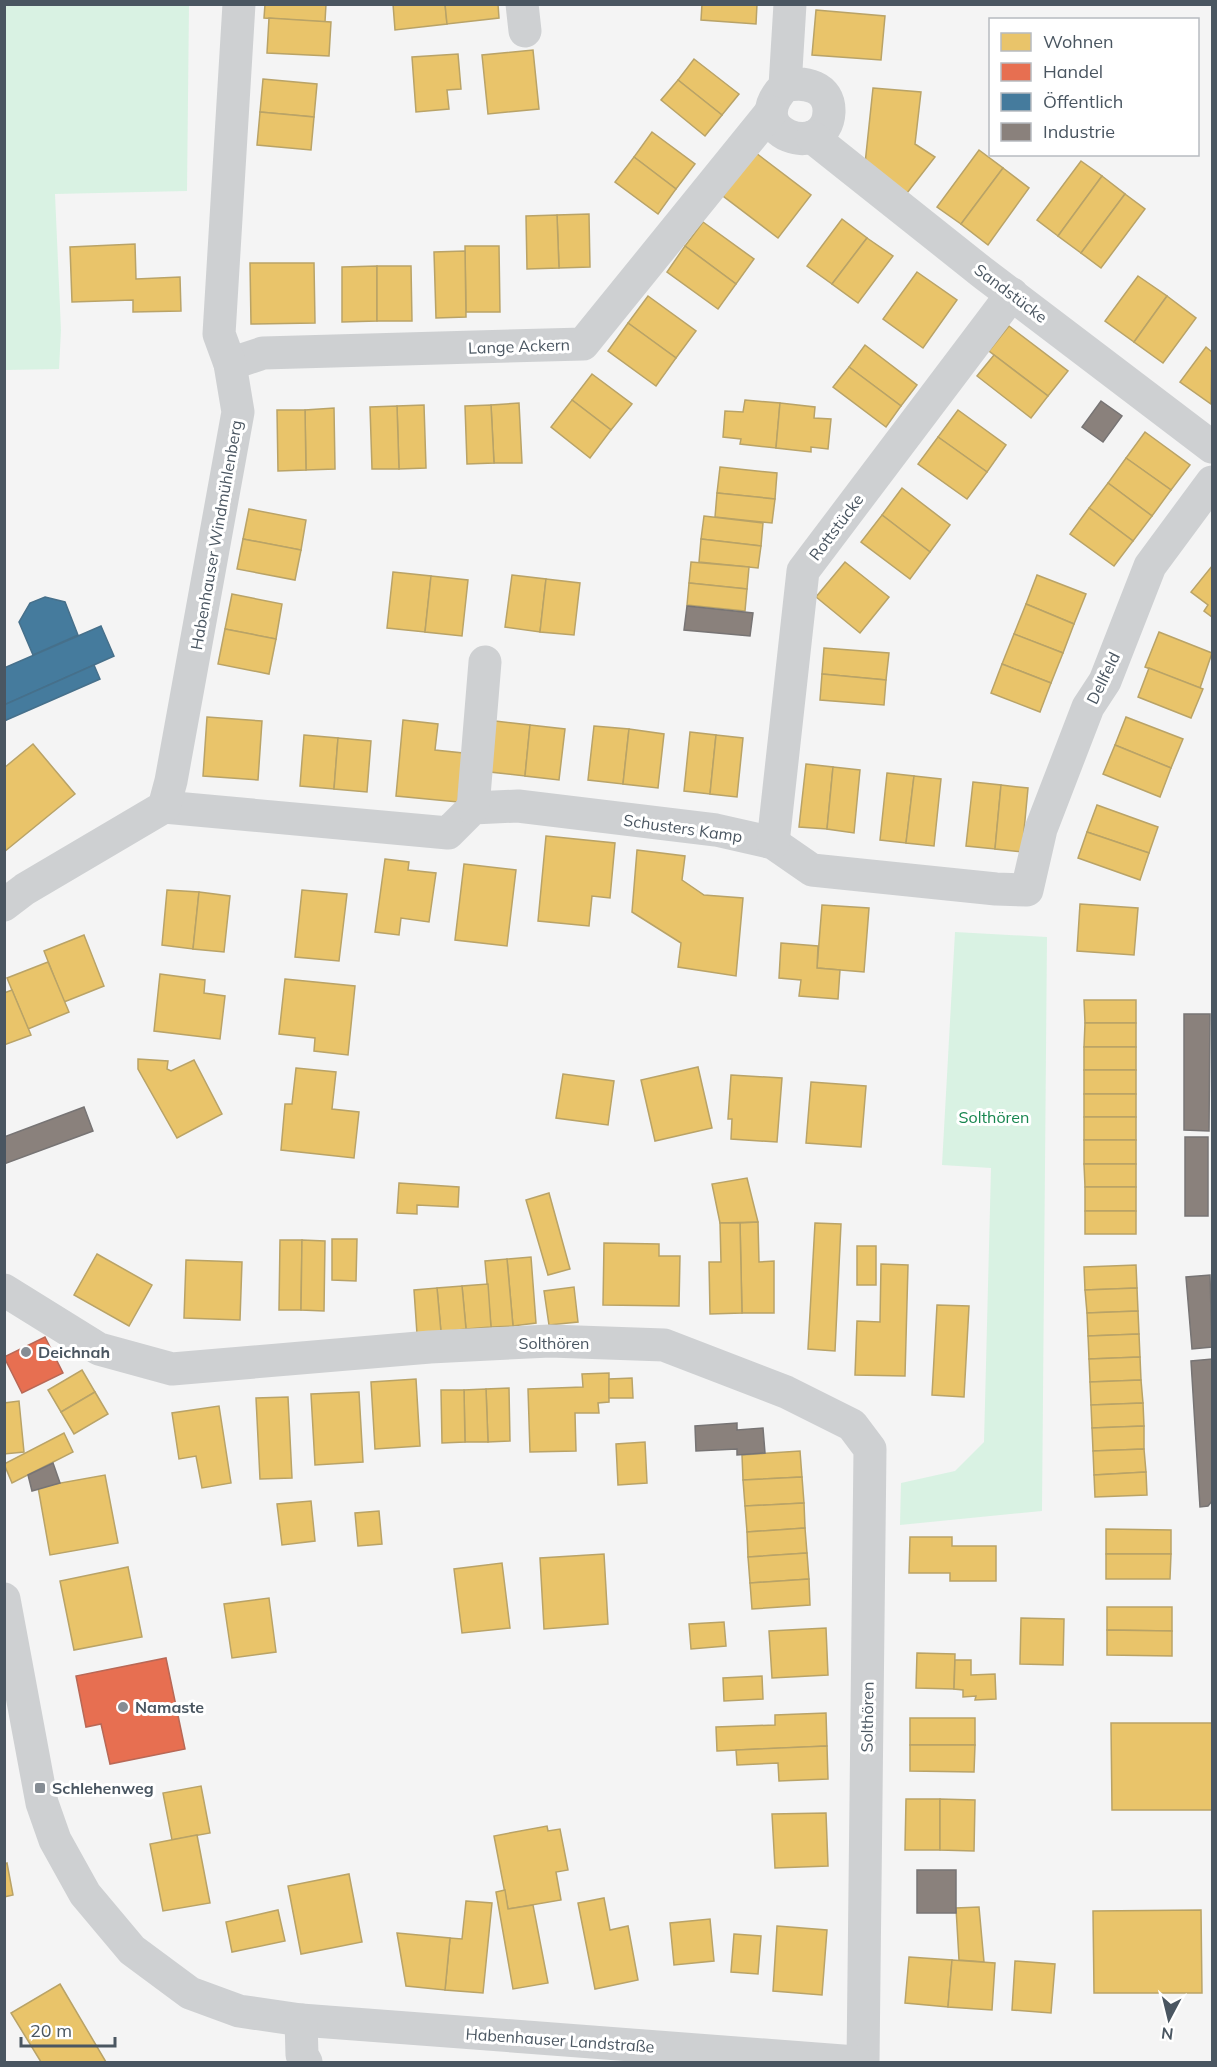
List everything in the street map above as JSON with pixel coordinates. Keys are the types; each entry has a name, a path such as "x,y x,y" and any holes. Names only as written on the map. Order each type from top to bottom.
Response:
{"street":[{"name":"Habenhauser Windmühlenberg","path":"164,807 174,769 238,412 230,364 219,334 239,4"},
{"path":"778,99 800,82 815,86 825,98 829,112 824,127 812,137 798,140 785,136 775,126 778,99 790,4"},
{"name":"Lange Ackern","path":"230,364 263,353 583,344 778,99"},
{"name":"Sandstücke","path":"812,137 844,165 1212,447"},
{"name":"Rottstücke","path":"773,843 803,571 1012,294"},
{"name":"Dellfeld","path":"1027,890 1041,829 1088,707 1105,681 1150,566 1212,482"},
{"path":"4,905 26,888 164,807 448,832 473,808 485,662"},
{"name":"Schusters Kamp","path":"473,808 530,808 716,830 773,843 812,870 1027,890"},
{"name":"Solthören","path":"4,1290 44,1312 99,1349 172,1369 430,1347 550,1341 664,1345 786,1392 852,1425 870,1449 863,2062"},
{"path":"4,1316 44,1312"},
{"name":"Habenhauser Landstraße","path":"4,1599 42,1803 55,1840 85,1894 132,1950 161,1974 190,1993 239,2011 300,2020 856,2062"},
{"path":"300,2020 302,2055 306,2062"}],"green space":[{"path":"4,5 189,5 187,191 55,194 61,330 59,369 5,370"},
{"name":"Solthören","path":"955,932 1047,937 1042,1511 900,1525 901,1483 955,1471 984,1442 991,1168 942,1165"}],"building: Wohnen":[{"path":"265,4 326,4 325,22 264,18"},
{"path":"393,4 445,4 447,24 395,30"},
{"path":"445,4 498,4 499,18 447,24"},
{"path":"702,4 757,4 756,24 701,20"},
{"path":"816,10 885,16 881,60 812,55"},
{"path":"269,18 331,22 329,56 267,53"},
{"path":"533,50 539,109 488,114 482,55"},
{"path":"458,54 461,89 447,90 449,109 416,112 412,57"},
{"path":"694,59 739,94 722,115 678,80"},
{"path":"263,79 317,84 314,117 260,112"},
{"path":"678,80 722,115 705,136 661,100"},
{"path":"873,88 921,92 915,144 935,157 907,193 865,164"},
{"path":"260,112 314,117 311,150 257,145"},
{"path":"652,132 695,164 676,189 634,157"},
{"path":"979,150 1003,168 961,224 937,207"},
{"path":"756,153 811,195 778,238 723,196"},
{"path":"634,157 676,189 658,214 615,182"},
{"path":"1081,161 1102,176 1058,236 1037,220"},
{"path":"1003,168 1029,188 988,245 961,224"},
{"path":"1102,176 1125,194 1081,253 1058,236"},
{"path":"1125,194 1145,209 1101,268 1081,253"},
{"path":"589,214 590,267 559,268 557,215"},
{"path":"557,215 559,268 527,269 526,216"},
{"path":"842,219 867,238 832,284 807,266"},
{"path":"703,222 754,259 736,284 685,246"},
{"path":"867,238 893,256 858,303 832,284"},
{"path":"135,244 136,279 180,277 181,311 133,312 133,300 72,302 70,247"},
{"path":"465,246 499,246 500,312 466,312"},
{"path":"685,246 736,284 718,309 667,272"},
{"path":"465,251 466,317 436,318 434,252"},
{"path":"250,263 314,263 315,323 251,324"},
{"path":"377,266 377,321 342,322 342,267"},
{"path":"377,266 411,266 412,321 377,321"},
{"path":"917,272 957,300 923,348 883,319"},
{"path":"1138,276 1167,296 1134,342 1105,321"},
{"path":"648,296 696,331 676,358 628,323"},
{"path":"1167,296 1196,318 1163,363 1134,342"},
{"path":"628,323 676,358 656,386 608,351"},
{"path":"1009,326 1068,371 1048,396 989,351"},
{"path":"865,345 917,385 901,406 849,367"},
{"path":"1206,347 1212,352 1211,404 1180,382"},
{"path":"994,355 1048,396 1031,418 977,376"},
{"path":"849,367 901,406 886,427 833,387"},
{"path":"592,374 632,404 611,430 572,400"},
{"path":"572,400 611,430 590,458 551,427"},
{"path":"745,400 780,403 776,448 740,444 741,439 723,437 725,411 743,412"},
{"path":"519,403 522,463 494,463 491,405"},
{"path":"780,403 815,407 814,418 831,419 828,449 811,447 811,452 776,448"},
{"path":"424,405 426,468 399,469 397,406"},
{"path":"491,405 494,463 467,464 465,406"},
{"path":"397,406 399,469 372,469 370,407"},
{"path":"334,408 335,469 306,470 305,410"},
{"path":"277,410 305,410 306,470 278,471"},
{"path":"958,410 1006,445 987,472 938,437"},
{"path":"1145,432 1190,465 1171,490 1126,458"},
{"path":"938,437 987,472 967,499 918,464"},
{"path":"1126,458 1171,490 1152,516 1108,483"},
{"path":"720,467 777,473 775,499 717,493"},
{"path":"1108,483 1152,516 1133,541 1089,508"},
{"path":"902,488 950,525 930,552 882,515"},
{"path":"717,493 775,499 772,523 715,517"},
{"path":"1089,508 1133,541 1114,566 1070,534"},
{"path":"249,509 306,520 301,550 243,539"},
{"path":"882,515 930,552 910,579 861,542"},
{"path":"704,516 763,523 761,546 701,539"},
{"path":"243,539 301,550 295,580 237,569"},
{"path":"701,539 761,546 758,568 699,562"},
{"path":"691,562 749,567 747,589 689,583"},
{"path":"845,562 889,597 860,633 816,597"},
{"path":"1212,566 1212,617 1204,611 1208,605 1191,592"},
{"path":"393,572 431,576 425,632 387,628"},
{"path":"512,575 546,579 540,632 505,627"},
{"path":"1037,575 1086,594 1074,624 1026,604"},
{"path":"431,576 468,580 462,636 425,632"},
{"path":"546,579 580,583 574,635 540,632"},
{"path":"689,583 747,589 745,611 687,605"},
{"path":"232,594 282,604 276,639 225,629"},
{"path":"1026,604 1074,624 1063,653 1014,634"},
{"path":"225,629 276,639 269,674 218,664"},
{"path":"1159,632 1212,653 1200,688 1145,667"},
{"path":"1014,634 1063,653 1051,683 1002,664"},
{"path":"824,648 889,653 886,680 822,674"},
{"path":"1002,664 1051,683 1040,712 991,693"},
{"path":"1149,668 1203,689 1191,718 1138,697"},
{"path":"822,674 886,680 884,705 820,700"},
{"path":"207,717 262,721 258,780 203,776"},
{"path":"1126,717 1183,739 1171,768 1115,745"},
{"path":"403,720 438,724 435,750 463,753 458,802 396,796"},
{"path":"495,721 530,725 525,776 490,772"},
{"path":"530,725 565,729 559,780 525,776"},
{"path":"594,726 629,729 623,784 588,780"},
{"path":"629,729 664,734 658,788 623,784"},
{"path":"690,732 716,735 710,794 684,791"},
{"path":"304,735 338,738 334,789 300,786"},
{"path":"716,735 743,738 737,797 710,794"},
{"path":"338,738 371,741 367,792 334,789"},
{"path":"33,744 75,794 4,852 4,768"},
{"path":"1115,745 1171,768 1160,797 1103,774"},
{"path":"806,764 833,767 827,829 799,827"},
{"path":"833,767 860,770 854,833 827,829"},
{"path":"887,773 914,776 906,843 880,840"},
{"path":"914,776 941,779 934,846 906,843"},
{"path":"973,782 1001,785 995,849 966,846"},
{"path":"1001,785 1028,788 1022,852 995,849"},
{"path":"1097,805 1158,827 1149,853 1087,832"},
{"path":"1087,832 1149,853 1140,880 1078,858"},
{"path":"546,836 615,843 610,898 592,896 589,926 538,921"},
{"path":"637,850 685,856 682,880 704,895 743,898 736,976 678,967 681,943 632,912"},
{"path":"385,859 409,862 408,870 436,873 429,922 401,918 399,935 375,932"},
{"path":"464,864 516,870 507,946 455,940"},
{"path":"167,890 199,892 193,949 162,945"},
{"path":"302,890 347,894 339,961 295,957"},
{"path":"199,892 230,896 224,952 193,949"},
{"path":"1080,904 1138,908 1134,955 1077,951"},
{"path":"822,905 869,908 864,972 817,968"},
{"path":"84,935 104,986 64,1002 44,951"},
{"path":"781,943 818,946 817,968 840,970 838,999 799,996 801,980 779,978"},
{"path":"48,962 69,1012 28,1029 7,978"},
{"path":"160,974 205,980 204,993 225,996 220,1039 154,1031"},
{"path":"285,979 355,986 348,1055 314,1051 315,1038 279,1034"},
{"path":"12,990 31,1035 4,1045 4,993"},
{"path":"1084,1000 1136,1000 1136,1023 1085,1023"},
{"path":"1085,1023 1136,1023 1136,1047 1084,1047"},
{"path":"1084,1047 1136,1047 1136,1070 1084,1070"},
{"path":"138,1059 168,1061 167,1069 171,1071 194,1060 222,1114 177,1138 138,1069"},
{"path":"698,1067 712,1128 655,1141 641,1080"},
{"path":"296,1068 336,1072 332,1109 359,1112 354,1158 281,1150 285,1104 292,1104"},
{"path":"1084,1070 1136,1070 1136,1094 1084,1094"},
{"path":"563,1074 614,1081 608,1125 556,1118"},
{"path":"731,1075 782,1078 777,1142 731,1139 732,1119 728,1119"},
{"path":"811,1082 866,1086 861,1147 806,1143"},
{"path":"1084,1094 1136,1094 1136,1117 1084,1117"},
{"path":"1084,1117 1136,1117 1136,1140 1084,1140"},
{"path":"1084,1140 1136,1140 1136,1164 1084,1164"},
{"path":"1084,1164 1136,1164 1136,1187 1085,1187"},
{"path":"747,1178 758,1222 720,1223 712,1184"},
{"path":"399,1183 459,1187 458,1207 417,1205 417,1214 397,1213"},
{"path":"1085,1187 1136,1187 1136,1211 1085,1211"},
{"path":"549,1193 570,1269 548,1275 526,1200"},
{"path":"1085,1211 1136,1211 1136,1234 1085,1234"},
{"path":"758,1222 759,1262 774,1261 774,1313 742,1313 740,1223"},
{"path":"720,1223 740,1223 742,1313 710,1314 709,1262 721,1262"},
{"path":"815,1223 841,1224 835,1351 808,1349"},
{"path":"332,1239 357,1239 356,1281 332,1280"},
{"path":"280,1240 302,1240 301,1310 279,1310"},
{"path":"302,1240 325,1241 324,1311 301,1310"},
{"path":"604,1243 659,1244 659,1256 680,1256 679,1306 603,1305"},
{"path":"857,1246 876,1246 876,1285 857,1285"},
{"path":"97,1254 152,1285 129,1326 74,1295"},
{"path":"531,1257 536,1323 513,1326 507,1259"},
{"path":"507,1259 513,1326 491,1327 485,1261"},
{"path":"186,1260 242,1262 240,1320 184,1318"},
{"path":"881,1264 908,1265 905,1376 855,1375 857,1321 880,1322"},
{"path":"1136,1265 1137,1288 1085,1290 1084,1267"},
{"path":"488,1284 491,1327 466,1329 462,1286"},
{"path":"462,1286 466,1329 441,1332 437,1288"},
{"path":"574,1287 578,1322 549,1325 544,1291"},
{"path":"437,1288 441,1332 417,1334 414,1290"},
{"path":"1137,1288 1138,1311 1087,1313 1085,1290"},
{"path":"937,1305 969,1306 964,1397 932,1395"},
{"path":"1138,1311 1139,1334 1088,1336 1087,1313"},
{"path":"1139,1334 1140,1357 1089,1359 1088,1336"},
{"path":"1140,1357 1141,1380 1090,1382 1089,1359"},
{"path":"82,1370 95,1392 61,1412 48,1390"},
{"path":"609,1373 609,1402 598,1403 599,1413 575,1413 576,1451 530,1452 528,1389 583,1387 582,1374"},
{"path":"632,1378 633,1398 609,1398 609,1379"},
{"path":"416,1379 420,1446 375,1449 371,1382"},
{"path":"1141,1380 1143,1403 1091,1405 1090,1382"},
{"path":"509,1388 510,1441 488,1442 486,1389"},
{"path":"486,1389 488,1442 465,1442 464,1390"},
{"path":"441,1390 464,1390 465,1442 442,1443"},
{"path":"95,1392 108,1414 74,1434 61,1412"},
{"path":"359,1392 363,1462 315,1465 311,1394"},
{"path":"288,1397 292,1478 260,1479 256,1398"},
{"path":"19,1401 24,1452 4,1454 4,1403"},
{"path":"1143,1403 1144,1426 1092,1428 1091,1405"},
{"path":"219,1406 231,1483 202,1488 196,1456 179,1459 172,1413"},
{"path":"1144,1426 1144,1449 1093,1451 1092,1428"},
{"path":"64,1433 73,1452 12,1483 4,1464"},
{"path":"645,1442 647,1483 618,1485 616,1444"},
{"path":"1144,1449 1146,1472 1094,1475 1093,1451"},
{"path":"800,1451 802,1477 743,1480 742,1455"},
{"path":"1146,1472 1147,1495 1095,1497 1094,1475"},
{"path":"105,1475 118,1543 50,1555 38,1487"},
{"path":"802,1477 804,1503 745,1506 743,1480"},
{"path":"311,1501 315,1541 282,1545 277,1504"},
{"path":"804,1503 805,1528 747,1532 745,1506"},
{"path":"379,1511 382,1544 358,1546 355,1513"},
{"path":"805,1528 807,1553 748,1557 747,1532"},
{"path":"1106,1529 1171,1530 1171,1554 1106,1554"},
{"path":"910,1537 952,1537 952,1546 996,1546 996,1581 950,1581 950,1573 909,1573"},
{"path":"807,1553 809,1579 750,1583 748,1557"},
{"path":"604,1554 608,1624 544,1629 540,1558"},
{"path":"1106,1554 1171,1554 1170,1579 1106,1579"},
{"path":"502,1563 510,1628 462,1633 454,1569"},
{"path":"128,1567 142,1637 74,1650 60,1581"},
{"path":"809,1579 810,1605 752,1609 750,1583"},
{"path":"269,1598 276,1652 232,1658 224,1604"},
{"path":"1107,1607 1172,1607 1172,1631 1107,1630"},
{"path":"1021,1618 1064,1619 1063,1665 1020,1664"},
{"path":"724,1622 726,1646 691,1649 689,1624"},
{"path":"826,1628 828,1675 772,1678 769,1631"},
{"path":"1107,1630 1172,1631 1172,1656 1107,1655"},
{"path":"917,1653 955,1654 954,1689 916,1688"},
{"path":"955,1660 971,1660 971,1675 995,1674 996,1699 975,1700 976,1696 963,1697 963,1690 954,1689"},
{"path":"762,1676 763,1699 724,1701 723,1678"},
{"path":"826,1713 827,1746 717,1751 716,1727 775,1725 775,1715"},
{"path":"910,1718 975,1718 975,1745 910,1745"},
{"path":"1111,1723 1212,1723 1212,1810 1112,1810"},
{"path":"910,1745 975,1745 974,1772 910,1771"},
{"path":"827,1746 828,1779 779,1781 778,1763 737,1765 736,1750"},
{"path":"201,1786 210,1833 172,1840 163,1793"},
{"path":"906,1799 940,1799 940,1850 905,1850"},
{"path":"940,1799 975,1800 974,1851 940,1850"},
{"path":"826,1813 828,1866 775,1868 772,1814"},
{"path":"547,1826 548,1831 560,1829 568,1870 556,1872 561,1900 508,1909 494,1836"},
{"path":"197,1835 210,1903 163,1911 150,1844"},
{"path":"7,1863 13,1895 4,1897 4,1864"},
{"path":"349,1874 362,1942 301,1954 288,1886"},
{"path":"505,1890 508,1909 533,1905 548,1983 513,1989 496,1892"},
{"path":"604,1898 610,1930 628,1926 638,1980 595,1989 578,1903"},
{"path":"466,1901 492,1903 483,1993 445,1990 450,1938 462,1939"},
{"path":"979,1907 984,1962 959,1960 956,1908"},
{"path":"278,1910 285,1941 232,1952 226,1922"},
{"path":"1201,1910 1202,1993 1094,1993 1093,1911"},
{"path":"710,1919 714,1961 674,1965 670,1923"},
{"path":"777,1926 827,1930 822,1995 773,1991"},
{"path":"397,1933 450,1938 445,1990 406,1986"},
{"path":"734,1934 761,1936 758,1974 731,1972"},
{"path":"909,1957 952,1960 948,2007 905,2003"},
{"path":"952,1960 995,1963 992,2010 948,2007"},
{"path":"1015,1961 1055,1964 1051,2013 1012,2010"},
{"path":"60,1984 106,2062 41,2062 11,2013"}],"building: Handel":[{"path":"45,1337 63,1373 22,1393 4,1357"},
{"path":"166,1658 185,1749 110,1764 101,1724 86,1727 76,1676"}],"building: Öffentlich":[{"path":"45,597 65,602 78,635 33,655 19,622 30,603"},
{"path":"101,626 114,656 4,705 4,668"},
{"path":"94,665 100,679 4,721 4,705"}],"building: Industrie":[{"path":"1101,401 1122,416 1103,442 1082,427"},
{"path":"687,606 753,613 750,636 684,630"},
{"path":"1184,1014 1210,1014 1209,1131 1184,1130"},
{"path":"84,1107 93,1131 4,1164 4,1137"},
{"path":"1185,1137 1208,1137 1208,1216 1185,1216"},
{"path":"1210,1275 1212,1347 1192,1349 1186,1277"},
{"path":"1212,1359 1212,1501 1208,1506 1200,1507 1191,1361"},
{"path":"737,1423 737,1430 763,1428 765,1453 737,1455 737,1449 696,1451 695,1426"},
{"path":"53,1463 60,1483 32,1491 28,1475"},
{"path":"917,1870 956,1870 956,1913 917,1913"}],"place":[{"name":"Deichnah","path":"26,1352"},
{"name":"Namaste","path":"123,1707"},
{"name":"Schlehenweg","path":"40,1788"}]}
